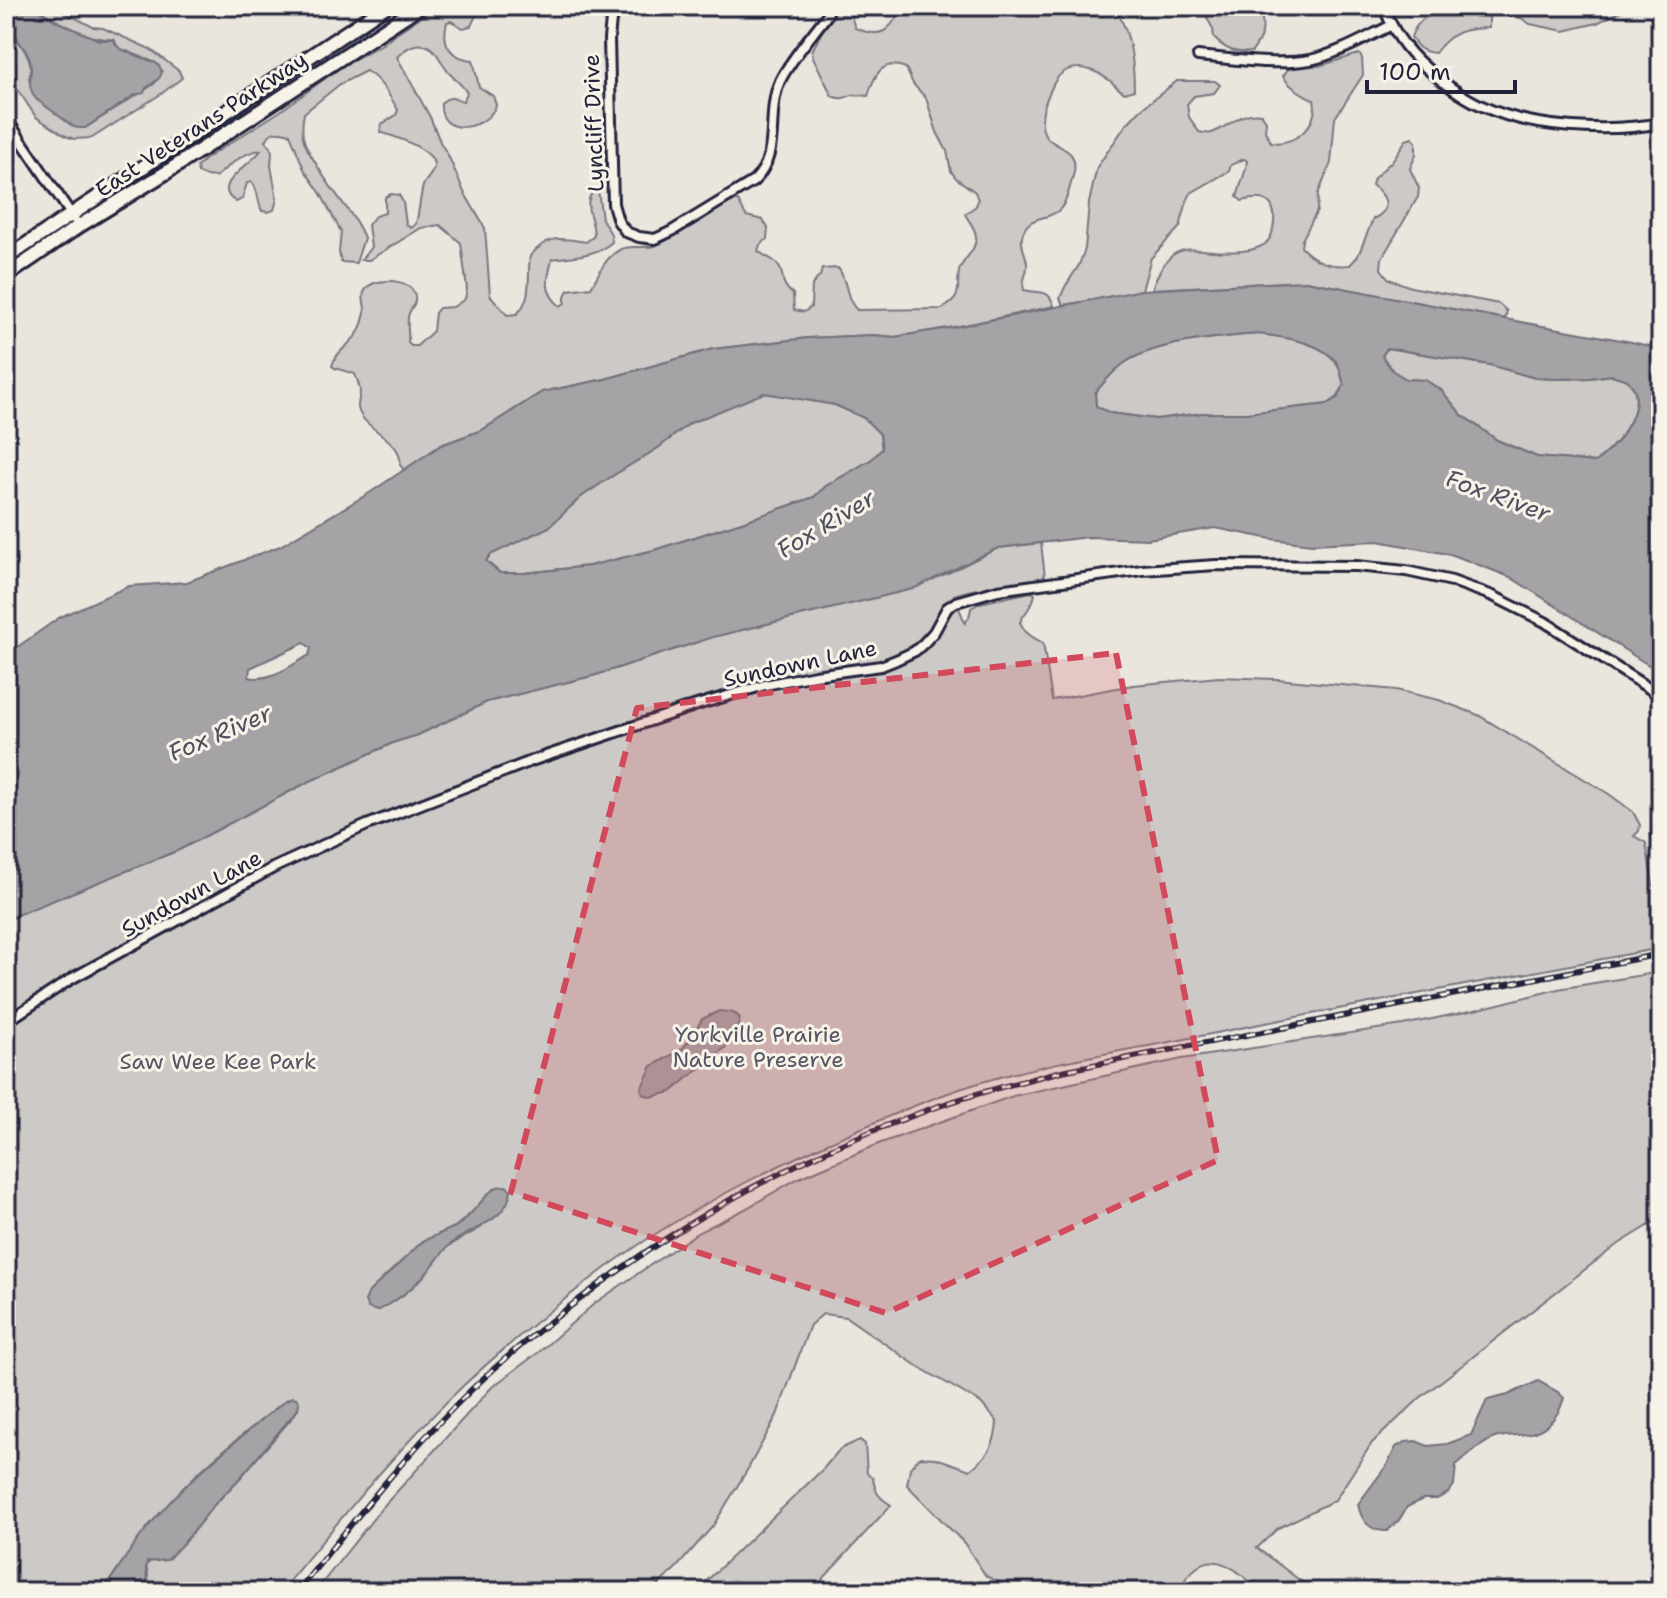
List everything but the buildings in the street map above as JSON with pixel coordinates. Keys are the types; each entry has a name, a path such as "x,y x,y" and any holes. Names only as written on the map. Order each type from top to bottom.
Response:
{"main road":[{"name":"East Veterans Parkway","path":"6,258 386,6"},
{"name":"East Veterans Parkway","path":"6,276 420,6"}],"street":[{"name":"Lyncliff Drive","path":"619,6 611,20 609,39 613,204 618,221 626,232 655,239 754,181 764,171 770,147 773,103 781,80 827,15 830,6"},
{"path":"1384,6 1390,26 1412,55 1442,82 1480,105 1503,114 1555,124 1607,129 1661,123"},
{"path":"1198,56 1259,61 1309,60 1333,53 1390,26"},
{"path":"6,118 79,226"},
{"name":"Sundown Lane","path":"6,1022 71,979 232,890 367,825 534,760 700,704 765,685 881,666 906,656 924,643 947,608 956,602 998,590 1142,570 1216,565 1356,566 1406,571 1452,581 1493,596 1545,622 1661,696"}],"highlighted area":[{"path":"1116,653 1218,1160 886,1313 511,1192 637,708"}],"green space":[{"path":"33,6 53,6 93,27 103,28 150,49 179,71 182,78 92,138 66,136 36,117 16,87 16,64 6,42 6,10 29,60 29,80 85,128 154,84 162,71 156,63 121,49 114,39 82,33"},
{"path":"437,6 478,6 471,26 463,28 447,22 445,37 454,53 473,60 479,87 493,96 496,105 491,114 483,121 464,127 447,122 441,103 449,98 463,101 467,93 465,89 431,48 413,46 397,57 485,228 490,295 507,315 517,314 522,308 528,287 530,256 537,249 555,239 586,242 594,236 588,207 594,190 598,190 602,219 612,242 592,253 552,259 549,289 560,306 565,303 568,290 591,287 606,261 621,249 657,245 719,207 738,201 746,216 763,220 768,228 767,239 758,251 774,261 781,270 785,286 793,294 794,310 804,312 811,307 812,285 822,269 838,268 857,310 942,309 952,302 957,294 959,271 975,242 975,231 965,214 976,206 978,200 975,192 951,171 947,151 926,98 913,84 906,68 885,67 876,76 868,96 832,96 812,51 832,12 841,9 850,13 855,28 880,33 890,26 904,6 1113,6 1130,46 1134,90 1125,93 1099,74 1078,68 1059,76 1046,100 1042,118 1046,137 1069,152 1075,165 1062,207 1033,221 1024,230 1022,241 1027,266 1023,287 1024,290 1047,294 1054,306 895,337 808,338 713,349 605,379 542,392 482,430 441,445 404,470 397,450 360,414 360,390 355,374 332,366 359,331 365,313 363,295 371,285 393,281 407,285 413,292 415,301 408,321 408,343 411,346 417,346 433,331 435,313 439,308 453,307 465,299 467,289 461,243 440,225 421,228 369,260 361,260 371,247 368,225 375,216 385,213 385,197 399,195 406,224 411,228 416,224 423,186 434,167 432,158 419,148 380,132 382,124 396,115 398,110 376,78 366,71 340,84 304,113 302,129 307,147 364,238 356,263 341,262 341,232 304,169 290,134 276,132 270,134 266,141 272,152 271,166 277,199 274,210 262,211 252,182 247,183 242,199 236,202 227,189 235,175 261,150 243,156 216,177 198,173 197,167 341,67 384,43"},
{"path":"1201,6 1260,6 1262,30 1252,52 1231,50 1218,42"},
{"path":"1453,6 1631,6 1597,23 1564,31 1489,12 1489,28 1458,33 1435,53 1418,47 1411,37 1418,24 1428,16"},
{"path":"1359,54 1363,75 1335,118 1331,163 1318,194 1317,211 1301,247 1323,262 1350,265 1358,256 1373,219 1385,207 1384,198 1372,185 1374,178 1392,161 1406,140 1412,138 1416,142 1416,154 1410,169 1419,188 1418,197 1382,258 1381,269 1389,279 1411,287 1499,304 1507,311 1505,319 1306,281 1152,289 1168,259 1177,252 1245,251 1260,247 1269,239 1274,222 1270,203 1261,199 1242,201 1237,197 1246,168 1247,161 1244,159 1191,193 1180,227 1151,258 1142,290 1063,305 1060,298 1085,249 1089,203 1097,167 1140,110 1177,81 1215,81 1220,85 1214,93 1194,96 1187,104 1189,117 1199,132 1212,133 1254,113 1261,114 1266,121 1265,131 1271,142 1288,141 1309,125 1315,109 1314,100 1297,90 1283,76 1287,70 1300,65 1319,66"},
{"path":"1259,334 1303,342 1332,357 1339,367 1344,385 1338,397 1328,404 1156,419 1110,413 1096,406 1095,393 1113,372 1139,355 1191,341"},
{"path":"1387,348 1490,365 1535,378 1612,375 1628,380 1634,390 1634,412 1618,441 1595,462 1537,457 1497,440 1462,415 1441,390 1425,380 1406,379 1393,371 1382,356"},
{"path":"764,392 835,405 864,418 880,434 882,449 872,459 826,486 814,497 654,550 589,566 524,573 500,573 486,561 490,555 549,527 581,497 658,448 690,423"},
{"path":"1041,543 1045,577 954,595 965,623 971,608 980,603 1031,592 1035,594 1020,622 1032,637 1043,643 1052,700 1133,685 1219,677 1396,690 1439,700 1478,715 1609,794 1633,812 1640,825 1634,836 1646,843 1653,885 1661,893 1661,948 1055,1064 986,1081 918,1104 814,1149 721,1195 632,1249 586,1283 532,1325 439,1409 280,1592 145,1592 146,1565 151,1561 167,1559 187,1539 293,1417 298,1408 296,1398 286,1400 195,1476 146,1531 102,1592 6,1592 6,922 18,914 179,850 306,783 487,702 596,675 713,637 946,574 998,548","holes":["471,1213 482,1227 369,1292 423,1241 455,1227"]},
{"path":"1661,972 1661,1218 1614,1247 1420,1398 1372,1443 1335,1500 1278,1528 1257,1548 1320,1592 1267,1592 1231,1567 1213,1561 1198,1567 1176,1592 1016,1592 986,1576 964,1543 907,1485 910,1468 919,1457 936,1458 970,1470 990,1449 997,1421 981,1403 917,1366 846,1317 823,1314 810,1325 777,1415 713,1526 651,1592 315,1592 381,1509 492,1387 539,1352 595,1303 697,1233 797,1179 881,1143 1013,1096 1182,1059 1403,1025 1558,989"},
{"path":"860,1440 865,1444 867,1473 873,1478 878,1494 891,1505 811,1592 695,1592 840,1449"}],"water":[{"path":"6,6 33,6 56,21 99,40 114,40 121,49 156,63 161,75 144,93 135,95 85,128 74,127 32,93 29,58 13,30"},
{"name":"Fox River","path":"1306,281 1661,349 1661,673 1510,577 1453,555 1378,541 1311,544 1215,528 1148,539 1088,537 998,548 913,589 713,637 596,675 487,702 306,783 179,850 6,922 6,655 60,617 129,586 187,582 280,546 371,492 441,445 482,430 542,392 605,379 713,349 808,338 895,337 1142,290","holes":["1259,334 1291,339 1313,346 1332,357 1344,385 1338,397 1328,404 1247,413 1203,413 1156,419 1110,413 1096,406 1095,393 1122,365 1155,349 1191,341","1387,348 1490,365 1535,378 1612,375 1628,380 1634,388 1634,412 1618,441 1595,462 1537,457 1497,440 1462,415 1441,390 1425,380 1406,379 1393,371 1382,356","764,393 835,405 864,418 880,434 882,449 872,459 826,486 814,497 654,550 589,566 524,573 500,573 486,561 490,555 549,527 581,497 658,448 690,423","304,643 311,648 309,655 273,675 249,677 250,668"]},
{"path":"719,1011 733,1013 740,1018 732,1042 671,1092 651,1097 643,1094 641,1089 652,1066 681,1050 702,1019"},
{"path":"506,1186 511,1190 508,1201 497,1216 452,1243 423,1277 401,1296 377,1311 368,1308 365,1301 369,1292 423,1241 455,1227 489,1193 497,1187"},
{"path":"1538,1381 1564,1398 1553,1420 1534,1432 1499,1437 1483,1444 1456,1465 1454,1485 1448,1493 1437,1499 1423,1499 1407,1507 1387,1531 1367,1524 1358,1504 1387,1465 1396,1447 1416,1441 1428,1446 1447,1444 1471,1435 1487,1400 1508,1395"},
{"path":"292,1397 299,1402 298,1409 187,1539 167,1560 147,1562 145,1592 102,1592 145,1531 175,1497 221,1454"}],"railway":[{"path":"297,1592 415,1448 471,1390 525,1342 608,1278 691,1223 824,1152 935,1108 1062,1071 1661,954"}],"park label":[{"name":"Yorkville Prairie Nature Preserve","path":"758,1046"},
{"name":"Saw Wee Kee Park","path":"218,1061"}]}
